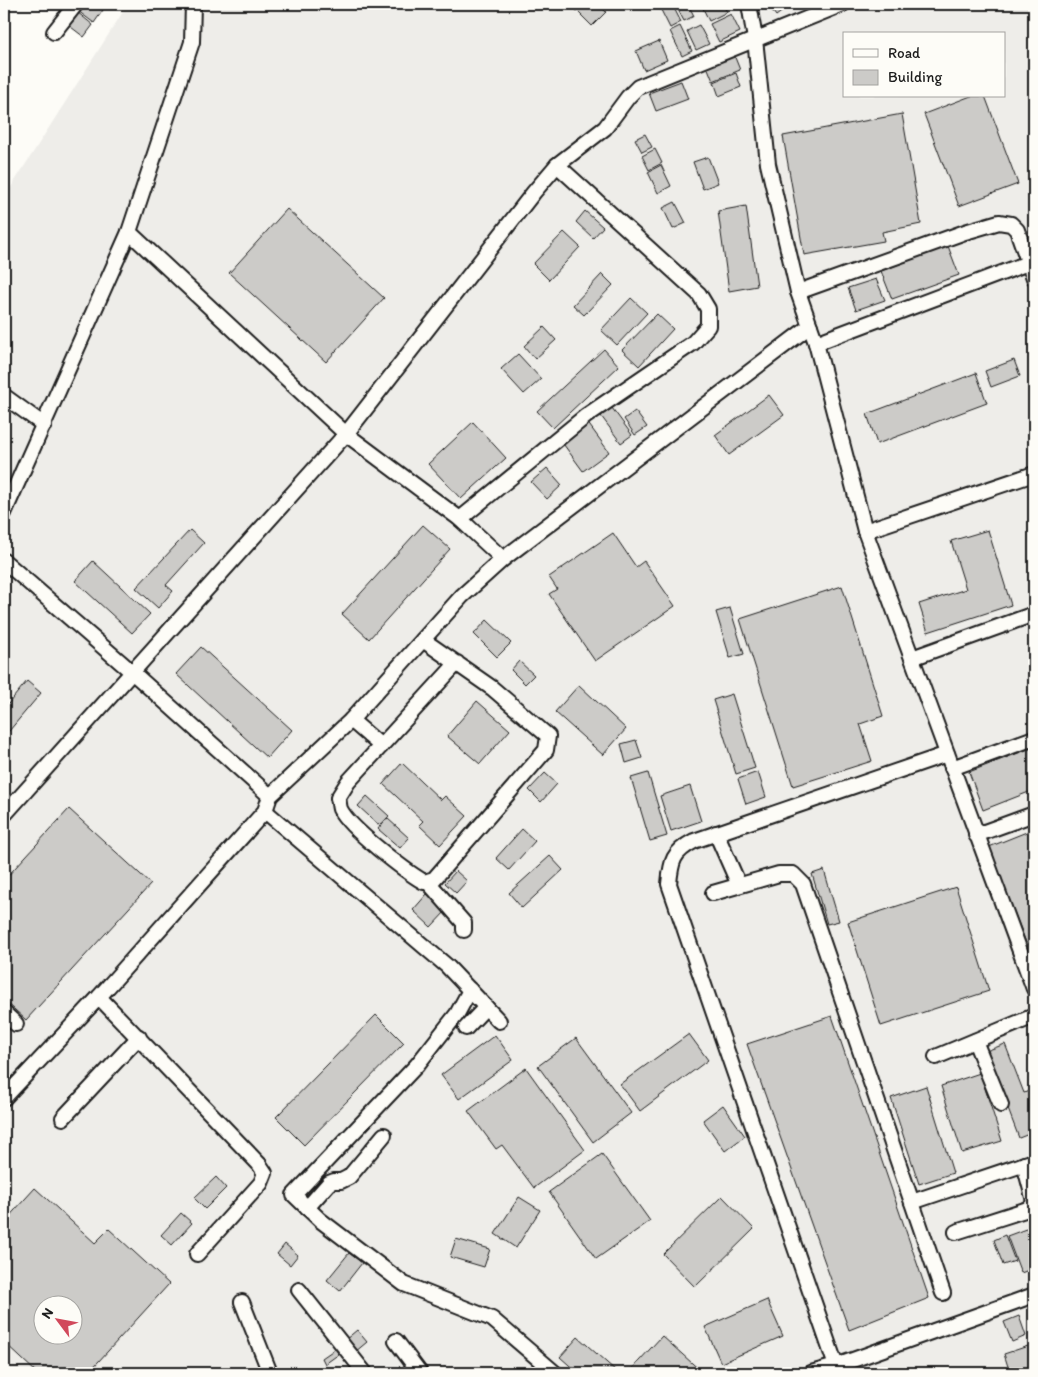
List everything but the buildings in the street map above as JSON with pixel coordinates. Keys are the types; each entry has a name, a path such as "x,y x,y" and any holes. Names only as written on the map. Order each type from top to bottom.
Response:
{"street":[{"path":"54,32 76,4"},
{"path":"4,513 129,232 192,42 193,4"},
{"path":"749,4 755,39 768,164 798,292 816,343 866,531 1034,990"},
{"path":"4,815 346,434 557,165 604,128 638,87 843,4"},
{"path":"460,520 586,416 693,343 708,326 708,309 699,294 557,165"},
{"path":"798,292 965,232 999,222 1011,224 1017,230 1034,278"},
{"path":"129,232 346,434 460,520 503,559"},
{"path":"816,343 1028,263"},
{"path":"4,1098 99,997 265,810 270,796 350,720 462,596 503,559 810,326"},
{"path":"4,396 44,425"},
{"path":"866,531 1034,474"},
{"path":"4,561 132,672 270,796"},
{"path":"912,658 1034,614"},
{"path":"424,640 457,663 492,688 548,736 546,750 434,879 424,882 412,876 353,827 340,809 338,798 348,782 457,663"},
{"path":"350,720 380,746"},
{"path":"952,768 1034,738"},
{"path":"836,1366 669,884 671,864 680,848 694,841 947,754"},
{"path":"265,810 447,966 499,1022"},
{"path":"976,835 1034,814"},
{"path":"716,833 739,885"},
{"path":"713,893 779,874 793,874 803,884 943,1293"},
{"path":"428,882 464,922 464,930"},
{"path":"470,990 457,1014 416,1065 294,1195 320,1220 404,1284 492,1319 555,1373"},
{"path":"99,997 253,1157 265,1172 261,1183 197,1254"},
{"path":"466,1028 486,1007"},
{"path":"4,1013 16,1024"},
{"path":"936,1058 1034,1016"},
{"path":"63,1118 139,1037"},
{"path":"975,1041 1001,1105"},
{"path":"307,1208 329,1183 334,1180 341,1181 349,1177 384,1135"},
{"path":"912,1202 1029,1163 1034,1200 1032,1206 1028,1209 956,1232"},
{"path":"299,1290 365,1373"},
{"path":"811,1373 836,1366 1034,1295"},
{"path":"242,1302 270,1373"},
{"path":"396,1341 420,1373"}],"shaded area":[{"path":"128,4 1034,4 1034,1373 4,1373 4,198"}]}
